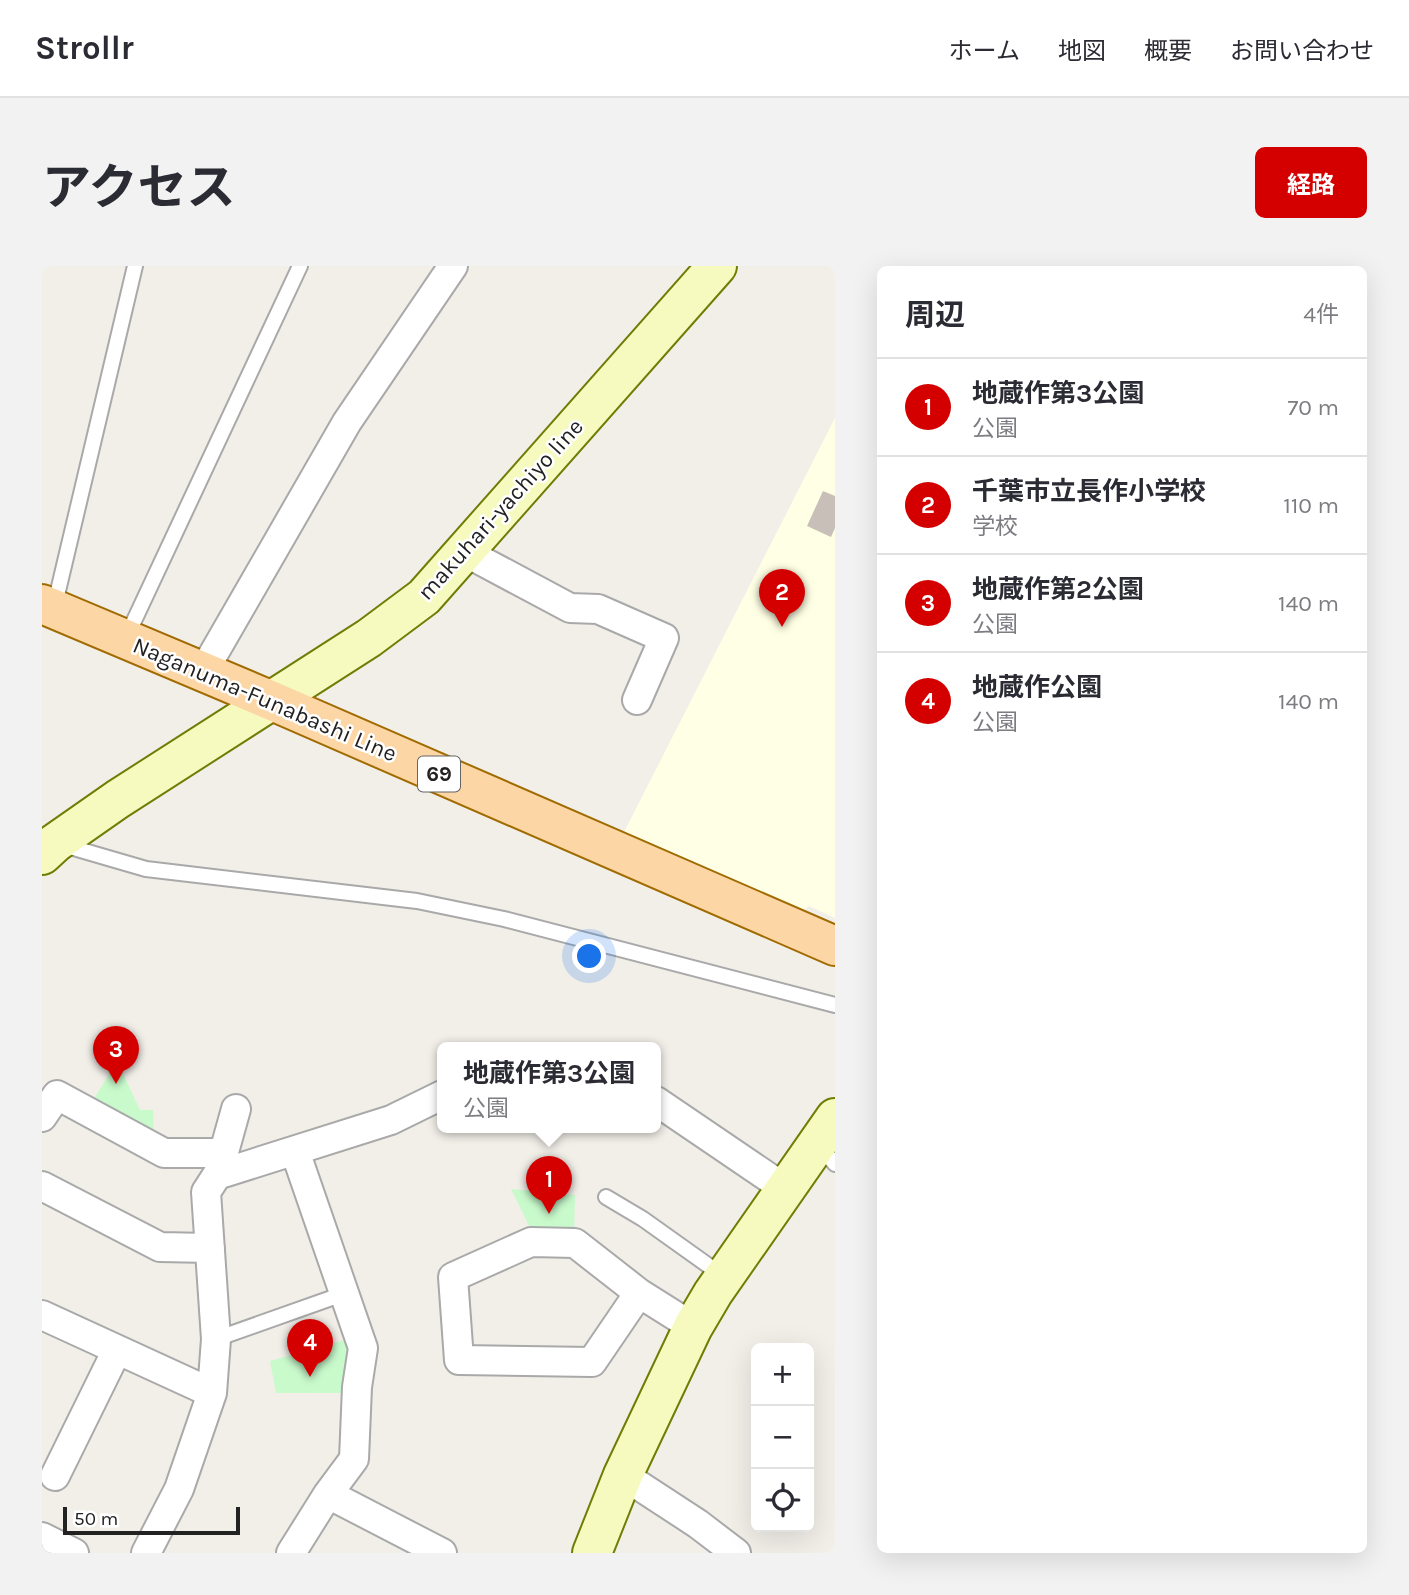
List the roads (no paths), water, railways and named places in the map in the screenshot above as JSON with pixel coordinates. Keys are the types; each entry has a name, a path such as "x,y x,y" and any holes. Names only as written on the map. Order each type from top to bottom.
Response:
{"main road":[{"name":"makuhari-yachiyo line","path":"49,849 400,616 424,597 717,266"},
{"name":"Naganuma-Funabashi Line","path":"48,606 835,946"},
{"path":"592,1553 623,1475 693,1327 724,1277 786,1190 829,1142"}],"street":[{"path":"203,672 348,422 453,266"},
{"path":"465,552 570,608 597,609 664,638 637,700"},
{"path":"42,1117 57,1095 164,1153 220,1164 295,1151 390,1120 437,1098"},
{"path":"661,1104 786,1190"},
{"path":"146,1553 179,1489 212,1393 216,1339 206,1192 220,1164 236,1109"},
{"path":"291,1553 328,1494 354,1459 357,1387 363,1348 295,1151"},
{"path":"42,1186 160,1247 210,1248"},
{"path":"639,1293 592,1362 458,1360 453,1276 531,1242 575,1244 639,1293 693,1327"},
{"path":"42,1315 212,1393"},
{"path":"55,1476 117,1350"},
{"path":"623,1475 698,1524 736,1553"},
{"path":"328,1494 426,1549"},
{"path":"42,1537 74,1553"}],"lane":[{"path":"48,606 135,266"},
{"path":"125,639 300,266"},
{"path":"49,849 146,869 417,901 504,919 835,1005"},
{"path":"607,1197 724,1277"},
{"path":"216,1339 343,1294"}],"place":[{"name":"千葉市立長作小学校","path":"782,627"},
{"name":"地蔵作第2公園","path":"116,1084"},
{"name":"地蔵作第3公園","path":"549,1214"},
{"name":"地蔵作公園","path":"310,1377"}]}
